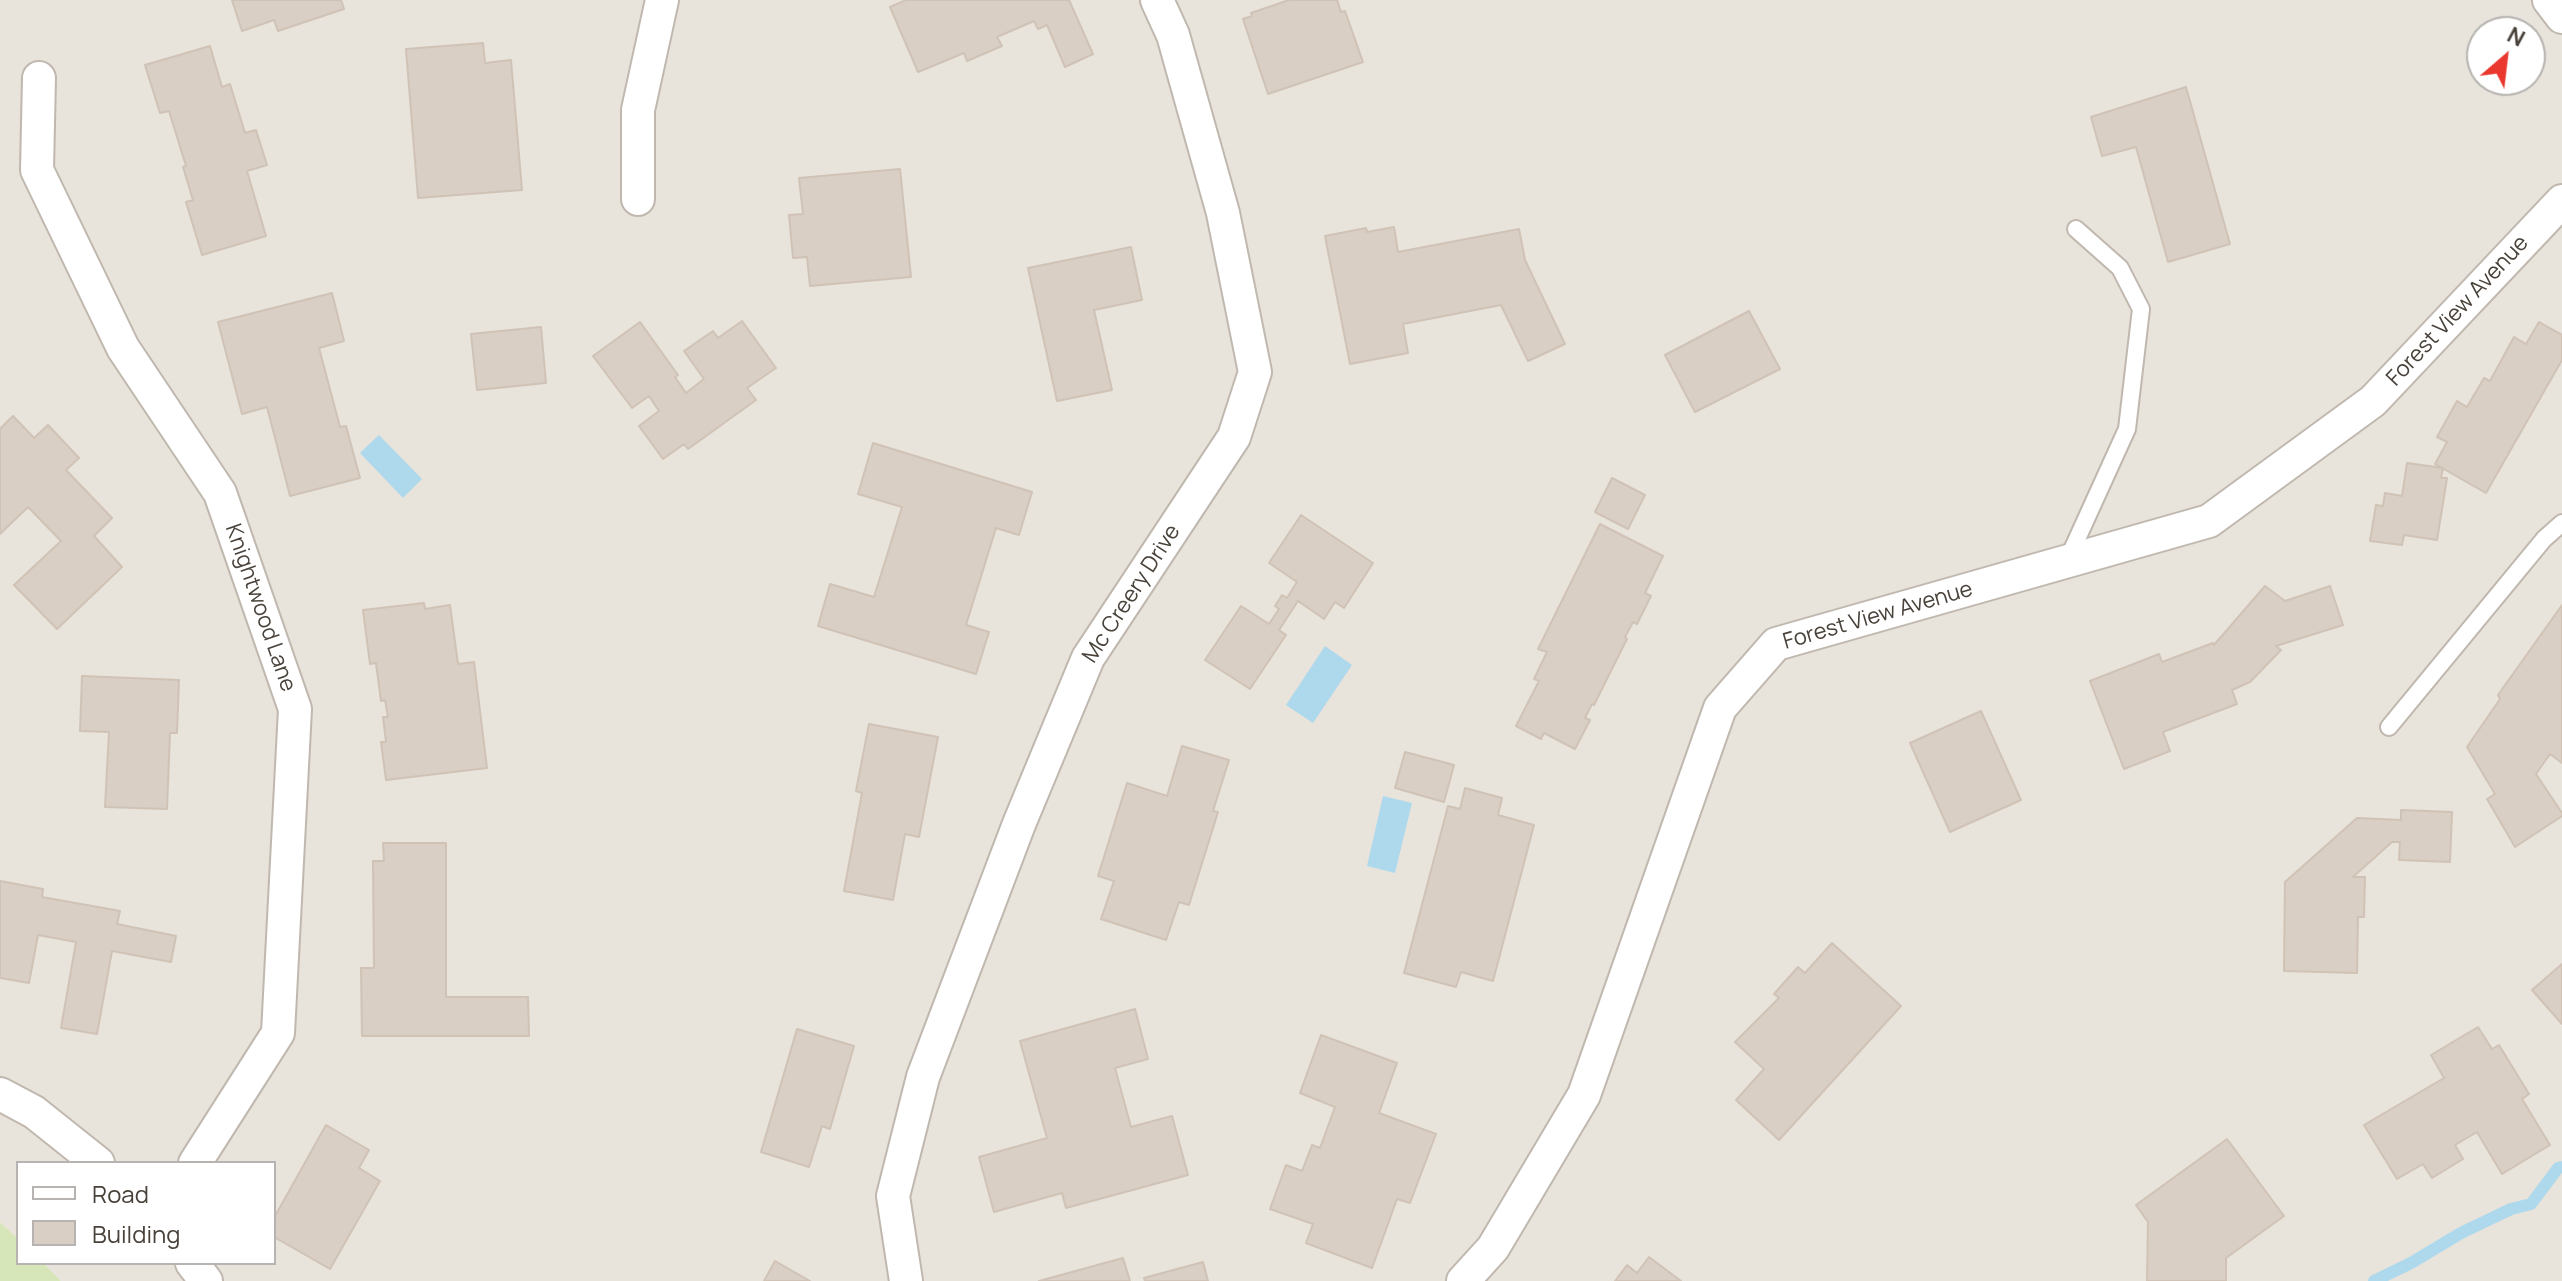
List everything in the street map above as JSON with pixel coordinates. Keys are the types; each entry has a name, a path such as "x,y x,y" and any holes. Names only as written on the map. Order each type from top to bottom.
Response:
{"street":[{"path":"638,199 638,110 662,0"},
{"name":"Mc Creery Drive","path":"906,1281 893,1196 923,1077 1008,854 1088,658 1234,437 1255,372 1223,213 1173,35 1157,0"},
{"path":"2549,0 2562,17"},
{"name":"Knightwood Lane","path":"39,78 37,170 123,348 220,493 295,709 278,1033 196,1161"},
{"name":"Forest View Avenue","path":"1463,1281 1493,1248 1584,1095 1720,708 1776,644 2209,521 2373,401 2562,201"},
{"path":"0,1094 34,1112 95,1161"},
{"path":"194,1265 206,1281"}],"lane":[{"path":"2067,561 2127,429 2141,309 2120,268 2076,229"},
{"path":"2389,727 2544,539 2562,523"}],"shaded area":[{"path":"0,0 2562,0 2562,1281 61,1281 45,1265 276,1265 276,1161 16,1161 16,1237 0,1222"}],"green space":[{"path":"0,1222 16,1237 16,1265 45,1265 61,1281 0,1281"}],"water":[{"path":"379,435 422,479 403,498 360,453"},
{"path":"1325,646 1352,665 1313,723 1286,705"},
{"path":"1383,796 1412,803 1395,873 1367,866"}],"building":[{"path":"232,0 341,0 344,9 278,31 274,20 242,31"},
{"path":"906,0 1069,0 1093,54 1065,67 1047,25 1038,29 1034,21 997,37 1002,46 967,61 964,53 918,72 890,7"},
{"path":"1289,0 1337,0 1341,12 1345,11 1363,62 1268,94 1243,19 1252,16 1251,13"},
{"path":"483,43 485,63 511,60 522,190 418,198 406,49"},
{"path":"210,46 222,87 230,84 245,133 256,130 267,165 247,171 266,236 202,255 186,202 193,200 183,167 186,166 169,111 160,113 145,65"},
{"path":"2186,87 2230,244 2168,262 2136,147 2102,156 2091,117"},
{"path":"900,169 911,277 810,286 807,257 793,258 789,215 803,214 799,178"},
{"path":"1394,227 1398,252 1519,229 1525,260 1565,344 1528,361 1501,305 1403,324 1408,353 1350,364 1325,236 1366,228 1367,232"},
{"path":"1131,247 1142,300 1094,310 1112,390 1057,401 1028,268"},
{"path":"332,293 344,341 319,348 340,427 346,426 360,478 290,496 267,407 242,414 218,322"},
{"path":"1749,311 1780,369 1695,412 1665,355"},
{"path":"742,321 776,368 747,388 756,400 688,449 684,444 663,459 639,426 659,411 649,396 632,408 593,356 640,322 678,375 675,377 686,393 704,379 684,351 713,331 718,338"},
{"path":"2539,322 2562,335 2562,360 2486,493 2435,464 2447,442 2437,437 2457,401 2467,407 2484,378 2490,381 2514,337 2526,344"},
{"path":"541,327 546,383 477,390 471,334"},
{"path":"13,416 34,438 48,425 79,458 66,470 112,518 94,536 122,567 57,629 14,585 61,541 28,507 0,534 0,429"},
{"path":"873,443 1032,492 1019,535 996,528 966,625 989,632 976,674 818,626 830,584 874,597 902,507 858,494"},
{"path":"2407,463 2443,468 2441,478 2447,478 2437,540 2404,535 2402,545 2370,541 2376,505 2383,506 2385,493 2402,496"},
{"path":"1612,478 1645,495 1628,529 1595,512"},
{"path":"1301,515 1373,563 1344,608 1335,602 1324,619 1298,601 1279,630 1286,635 1250,689 1205,660 1241,606 1269,624 1279,609 1275,606 1282,595 1287,598 1297,582 1269,563"},
{"path":"1600,524 1663,556 1645,593 1651,596 1637,624 1633,622 1625,637 1627,639 1585,718 1590,720 1575,749 1544,733 1541,739 1516,726 1539,681 1534,679 1547,652 1538,649"},
{"path":"2265,586 2285,601 2330,586 2343,625 2276,646 2281,650 2250,682 2232,690 2237,704 2163,732 2170,751 2124,769 2090,681 2159,654 2162,662 2214,645"},
{"path":"424,603 425,609 450,605 458,664 474,662 487,768 386,780 381,742 386,742 383,717 388,717 385,700 381,701 376,663 370,664 363,610"},
{"path":"2562,605 2562,763 2550,754 2536,774 2562,816 2515,847 2487,799 2495,794 2467,747 2500,699 2498,695"},
{"path":"82,676 179,680 177,733 170,733 167,809 105,807 109,732 80,731"},
{"path":"1981,711 2021,800 1950,832 1910,743"},
{"path":"869,724 938,737 919,837 905,834 893,900 844,891 862,793 856,791"},
{"path":"1182,746 1229,760 1213,811 1218,812 1189,905 1179,902 1166,940 1101,919 1114,881 1098,876 1127,783 1167,796"},
{"path":"1405,752 1454,765 1444,802 1395,788"},
{"path":"1465,788 1502,798 1498,815 1534,825 1493,981 1461,972 1456,987 1404,973 1448,806 1460,809"},
{"path":"2401,810 2452,812 2450,862 2399,860 2400,842 2392,842 2353,877 2365,877 2364,917 2358,917 2357,973 2284,971 2285,882 2357,818 2401,820"},
{"path":"383,843 446,843 446,997 528,997 529,1036 362,1036 361,968 374,968 373,861 384,861"},
{"path":"0,881 43,889 42,897 120,911 117,924 176,936 171,962 112,951 97,1034 61,1028 76,942 38,935 29,983 0,978"},
{"path":"1832,943 1901,1006 1779,1140 1736,1100 1764,1069 1735,1042 1779,998 1774,994 1798,967 1805,973"},
{"path":"2562,964 2562,1024 2532,990"},
{"path":"1135,1009 1148,1059 1115,1068 1131,1127 1172,1116 1188,1175 1066,1208 1062,1193 994,1212 979,1157 1047,1138 1020,1041"},
{"path":"2478,1027 2492,1049 2499,1045 2529,1094 2522,1099 2550,1145 2502,1174 2477,1132 2455,1145 2463,1159 2432,1178 2423,1164 2397,1179 2364,1125 2444,1078 2431,1055"},
{"path":"797,1029 854,1046 830,1129 822,1126 809,1167 761,1152"},
{"path":"1321,1035 1397,1063 1379,1113 1436,1134 1410,1203 1397,1199 1372,1268 1306,1243 1313,1224 1270,1209 1286,1165 1302,1171 1312,1145 1320,1148 1335,1107 1300,1093"},
{"path":"326,1125 369,1150 359,1168 380,1181 330,1269 276,1238 276,1214"},
{"path":"2227,1139 2284,1216 2226,1258 2226,1281 2147,1281 2148,1222 2136,1205"},
{"path":"1649,1257 1681,1281 1615,1281 1627,1265 1637,1273"},
{"path":"1123,1258 1130,1281 1039,1281"},
{"path":"775,1261 810,1281 764,1281"},
{"path":"1203,1262 1208,1281 1145,1281 1144,1278"}],"waterway":[{"path":"2374,1281 2461,1233 2511,1209 2531,1204 2558,1168 2562,1167"}]}
